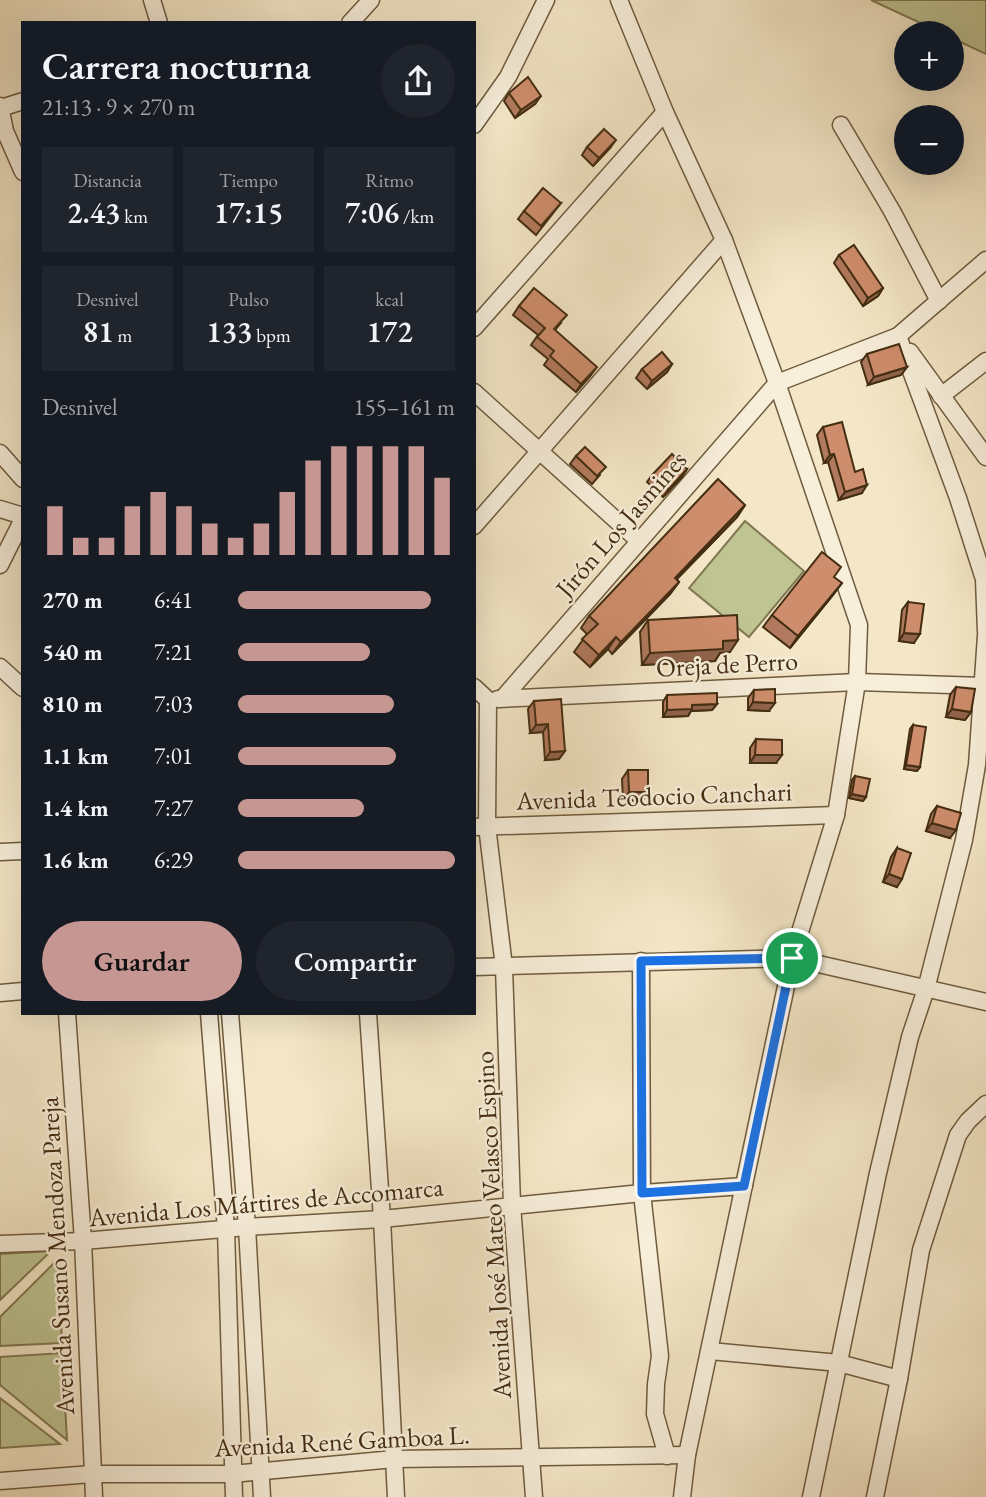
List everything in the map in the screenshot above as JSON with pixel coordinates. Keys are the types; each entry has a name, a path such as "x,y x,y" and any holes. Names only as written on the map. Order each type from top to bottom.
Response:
{"street":[{"path":"152,0 158,21"},
{"path":"352,21 371,0"},
{"path":"476,122 508,77 546,0"},
{"path":"620,0 665,112 724,240 777,383 859,625 857,682 836,815 792,958 687,1455 682,1497"},
{"path":"21,102 0,107 3,132 21,168"},
{"path":"476,326 665,112"},
{"path":"841,125 892,211 939,301"},
{"path":"476,524 724,240"},
{"path":"777,383 898,336 986,260"},
{"path":"898,336 986,457"},
{"path":"811,1497 878,1173 910,1037 926,989 964,840 977,765 984,689 984,579 958,498 898,336"},
{"path":"941,396 986,361"},
{"name":"Jirón Los Jasmines","path":"488,699 638,540 777,383"},
{"path":"476,394 638,540"},
{"path":"0,453 21,478"},
{"path":"0,509 21,516"},
{"path":"0,565 21,521"},
{"path":"0,667 21,686"},
{"name":"Oreja de Perro","path":"488,699 857,682 984,689"},
{"name":"Avenida José Mateo Velasco Espino","path":"488,699 481,826 504,967 512,1205 534,1497"},
{"name":"Avenida Teodocio Canchari","path":"481,826 836,815"},
{"path":"0,852 21,851"},
{"path":"476,967 792,958 986,1002"},
{"path":"641,961 642,1193 660,1356 655,1414 667,1456"},
{"path":"0,993 21,991"},
{"name":"Avenida Susano Mendoza Pareja","path":"67,1015 83,1241 94,1497"},
{"path":"209,1015 226,1229 234,1497"},
{"path":"230,1015 247,1227 262,1497"},
{"path":"368,1015 396,1497"},
{"path":"875,1497 921,1250 958,1135 986,1104"},
{"name":"Avenida Los Mártires de Accomarca","path":"0,1244 83,1241 382,1219 642,1193 744,1186"},
{"path":"710,1351 839,1363 899,1379"},
{"name":"Avenida René Gamboa L.","path":"0,1481 92,1474 232,1474 394,1458 687,1455"}],"green space":[{"path":"871,0 986,0 986,54 964,44 964,21 916,21"},
{"path":"745,521 804,571 749,637 689,588"},
{"path":"51,1251 0,1300 0,1254"},
{"path":"58,1259 62,1343 0,1346 0,1317"},
{"path":"62,1353 67,1440 0,1385 0,1357"},
{"path":"0,1398 60,1444 0,1448"}],"building":[{"path":"528,77 541,96 521,110 509,93"},
{"path":"604,129 616,140 599,158 587,147"},
{"path":"543,188 561,203 541,226 524,211"},
{"path":"854,245 883,288 868,298 839,255"},
{"path":"534,288 567,315 554,329 597,367 581,384 550,356 554,351 537,337 545,328 519,306"},
{"path":"899,344 907,367 874,377 867,354"},
{"path":"662,352 672,364 652,381 642,369"},
{"path":"842,422 855,472 863,469 867,485 845,492 834,454 830,455 823,427"},
{"path":"585,447 606,467 597,476 576,456"},
{"path":"672,454 687,469 669,489 653,474"},
{"path":"718,479 745,505 675,578 679,582 621,642 616,637 599,655 582,639 598,624 589,616"},
{"path":"822,552 841,567 834,577 842,583 798,636 772,615"},
{"path":"908,602 924,604 920,634 904,633"},
{"path":"737,615 738,640 723,641 723,649 650,653 648,620"},
{"path":"956,687 975,689 971,712 952,709"},
{"path":"775,689 775,703 753,702 754,690"},
{"path":"717,693 717,704 667,710 667,695"},
{"path":"561,699 565,751 550,752 548,724 536,725 534,701"},
{"path":"913,725 926,727 920,767 906,765"},
{"path":"756,739 782,740 782,755 755,755"},
{"path":"628,770 648,770 648,792 629,792"},
{"path":"855,776 870,779 866,797 852,794"},
{"path":"937,806 961,813 956,830 932,823"},
{"path":"897,848 911,853 902,879 889,874"}],"route":[{"path":"792,958 744,1186 642,1193 641,961 792,958"}]}
